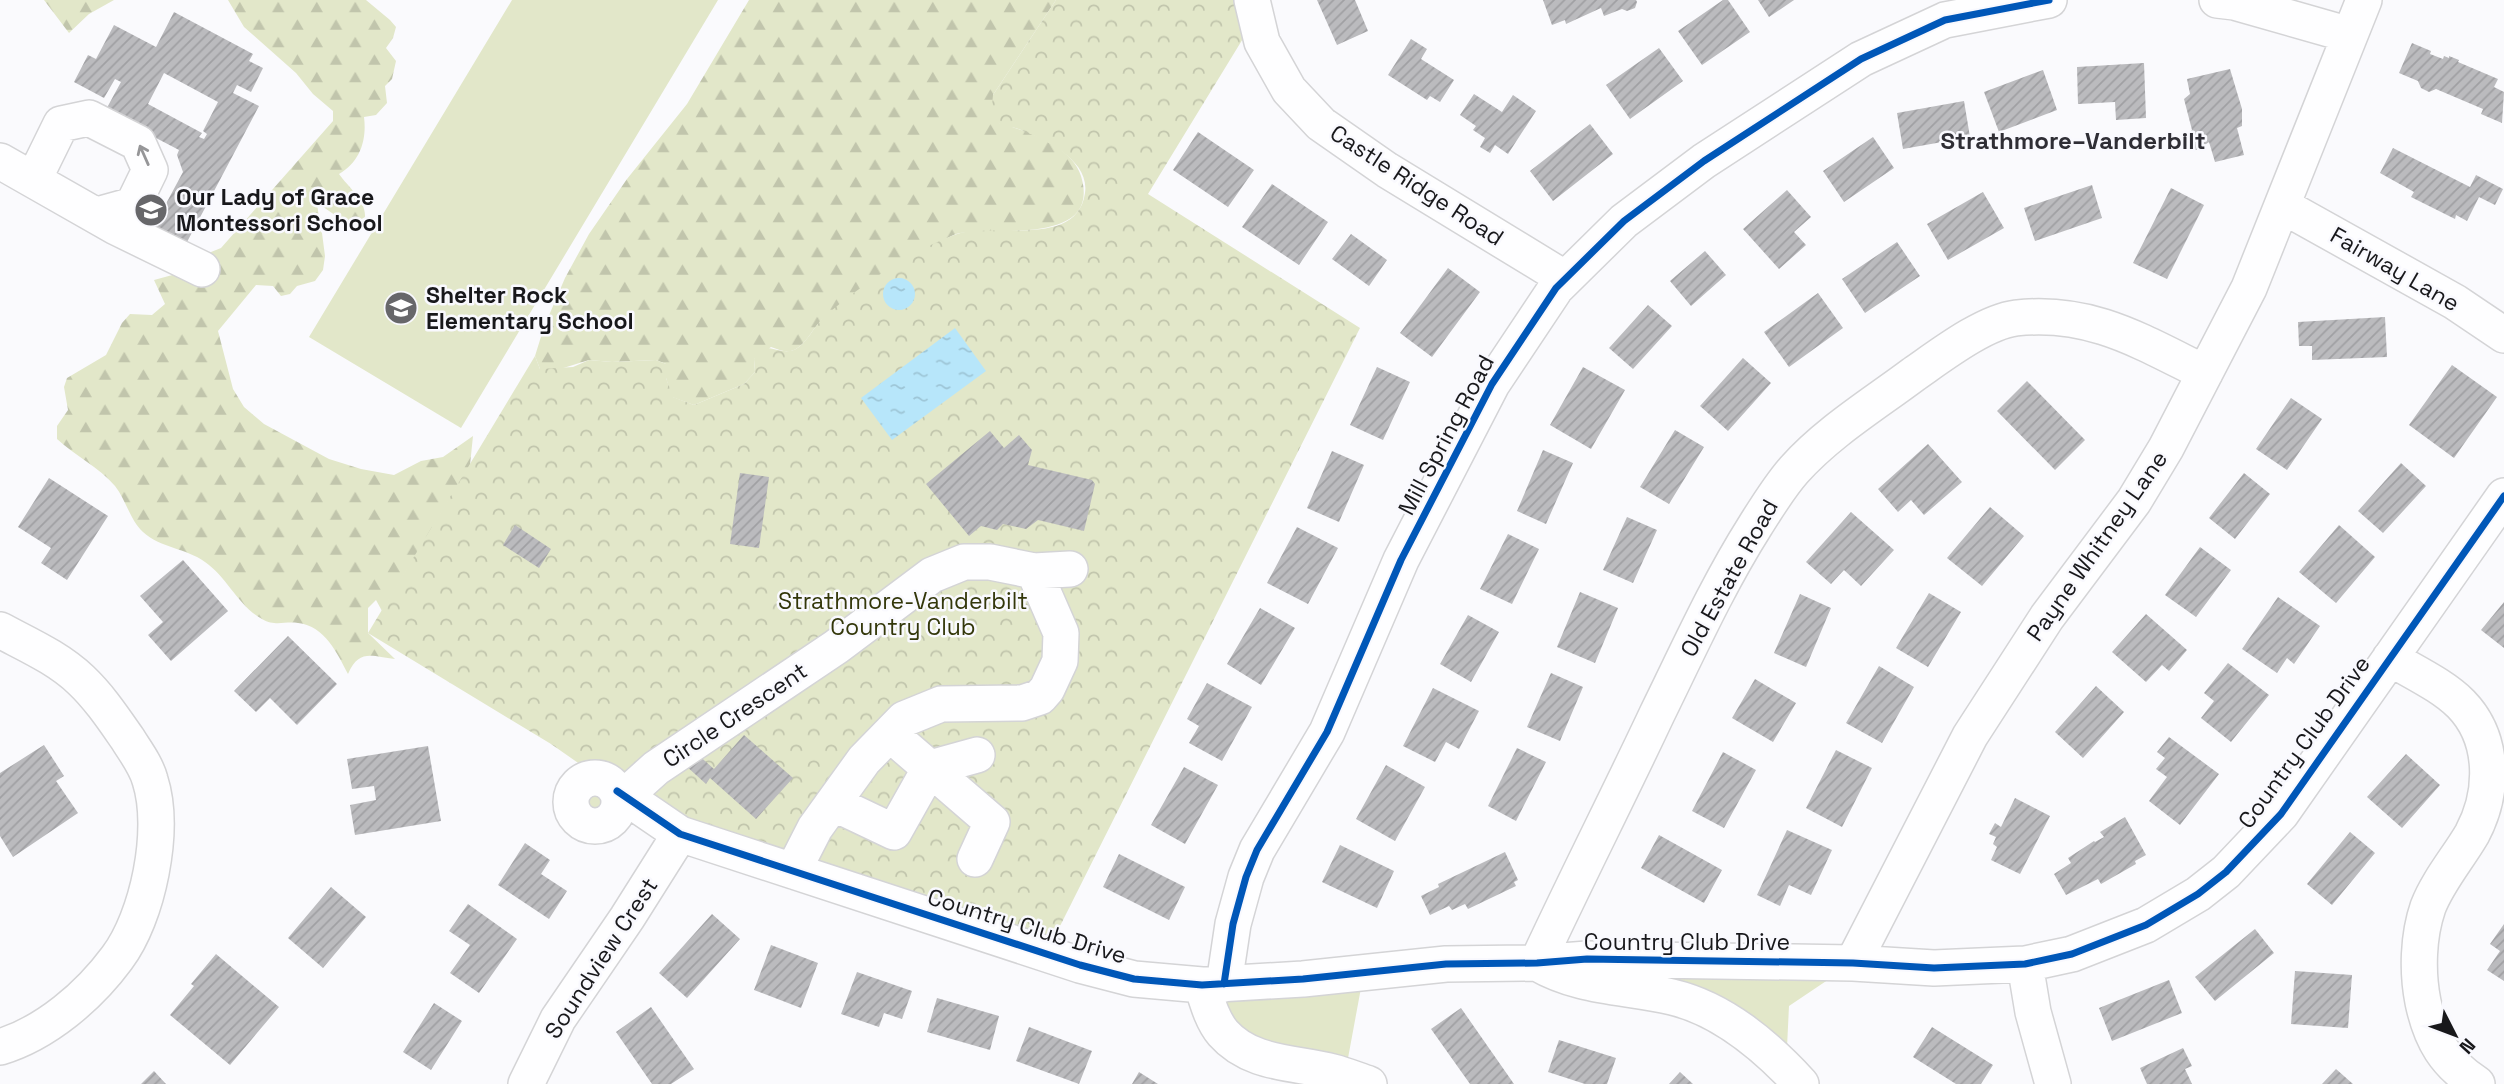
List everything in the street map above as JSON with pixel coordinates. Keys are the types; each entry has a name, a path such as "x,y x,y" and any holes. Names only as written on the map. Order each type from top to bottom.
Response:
{"street":[{"name":"Castle Ridge Road","path":"1252,0 1262,42 1289,90 1321,124 1387,170 1564,278"},
{"name":"Mill Spring Road","path":"1368,1084 1332,1072 1260,1058 1235,1045 1222,1032 1213,1016 1213,984 1228,951 1236,913 1256,850 1327,732 1401,561 1509,356 1564,278 1624,221 1704,161 1861,59 1945,20 2049,0"},
{"path":"2217,0 2234,2 2350,35"},
{"name":"Payne Whitney Lane","path":"1853,963 1970,736 2047,617 2133,501 2166,448 2249,288 2364,0"},
{"path":"34,179 61,124 89,118 138,143 150,170 133,205 97,215"},
{"path":"0,161 202,269"},
{"name":"Fairway Lane","path":"2283,206 2455,302 2504,335"},
{"name":"Old Estate Road","path":"1537,962 1695,635 1737,555 1775,494 1811,452 1923,368 1974,335 2006,320 2043,316 2089,321 2130,336 2205,373"},
{"name":"Country Club Drive","path":"680,834 1080,965 1134,979 1213,984 1303,979 1446,964 1620,958 1853,963 1934,968 2025,964 2072,954 2146,925 2198,894 2226,872 2281,814 2504,496"},
{"name":"Circle Crescent","path":"680,834 621,793 836,647 932,575 964,562 990,562 1034,570 1070,569"},
{"path":"793,871 824,815 864,760 904,719 941,704 1022,703 1040,697 1047,689 1060,661 1061,633 1034,570"},
{"path":"0,630 51,657 81,679 109,711 137,754 150,780 157,847 141,912 118,957 81,998 35,1032 0,1046"},
{"path":"2389,658 2461,703 2471,716 2483,741 2487,759 2488,779 2482,810 2429,906 2421,940 2420,963 2420,986 2426,1017 2438,1046 2448,1062 2477,1084"},
{"path":"890,734 992,822 975,859"},
{"path":"824,815 894,832 930,768 976,755"},
{"name":"Soundview Crest","path":"526,1084 558,1019 680,834"},
{"path":"1537,962 1556,974 1580,982 1675,998 1713,1013 1753,1038 1801,1084"},
{"path":"2025,964 2032,1012 2053,1084"}],"green space":[{"path":"44,0 114,0 89,14 69,33"},
{"path":"228,0 366,0 396,27 386,48 396,61 392,79 385,86 387,103 376,115 364,117 363,142 357,157 339,174 360,199 365,217 352,222 346,221 317,203 319,218 314,224 322,233 325,256 323,270 315,281 297,286 290,294 281,296 273,286 256,285 218,331 233,389 244,407 264,424 329,459 361,469 394,475 421,461 443,457 473,436 470,465 382,611 376,600 368,608 368,633 395,659 361,657 348,674 329,642 316,629 298,623 276,623 262,619 246,607 220,575 205,562 143,532 115,486 57,439 57,426 68,410 64,387 67,378 106,355 122,323 130,314 152,315 165,304 154,280 176,274 206,254 221,248 333,121 333,111 313,94 296,73 244,27"},
{"path":"512,0 718,0 461,428 309,337"},
{"path":"749,0 1056,0 993,95 999,123 1047,141 1076,165 1081,176 1083,198 1076,213 1062,223 1043,228 960,233 949,237 821,320 796,349 787,351 771,347 754,359 755,372 744,384 694,405 672,397 666,378 666,364 656,360 589,360 557,370 540,369 535,356 544,327 565,278 589,234 627,179 687,104"},
{"name":"Strathmore-Vanderbilt Country Club","path":"1056,0 1239,0 1255,19 1148,194 1360,328 1046,954 680,834 551,744 368,633 535,356 540,369 573,367 589,360 656,360 666,364 666,378 673,397 694,405 744,384 755,372 754,359 760,347 783,351 796,349 838,305 919,251 954,235 970,232 1050,228 1066,222 1079,211 1085,193 1085,181 1073,161 1042,139 1000,124 992,111 993,95"},
{"path":"596,778 604,780 619,806 610,822 599,827 588,825 578,817 572,806 571,794 579,784"},
{"path":"1587,959 1853,963 1789,1006 1786,1068"},
{"path":"1363,977 1346,1069 1262,1053 1207,988"}],"water":[{"path":"899,278 910,283 915,294 910,305 899,310 888,305 883,294 888,283"},
{"path":"955,328 986,371 892,440 861,398"}],"building":[{"path":"1317,0 1355,0 1368,31 1337,45"},
{"path":"1543,0 1637,2 1635,8 1627,11 1622,9 1604,16 1601,8 1566,24 1565,20 1552,25"},
{"path":"1723,0 1728,0 1750,32 1702,65 1678,31"},
{"path":"1758,0 1794,0 1769,17"},
{"path":"174,12 253,54 249,61 263,68 251,92 237,85 233,93 259,106 187,242 154,226 183,172 177,155 179,150 135,127 103,115 121,82 115,79 104,98 74,82 88,55 96,59 114,25 156,47","holes":["164,73 218,102 203,131 207,134 204,139 199,137 202,133 148,104"]},
{"path":"1411,39 1427,49 1421,59 1454,80 1440,102 1430,96 1427,100 1388,75"},
{"path":"2412,43 2431,51 2430,54 2443,59 2444,56 2449,56 2498,79 2494,87 2504,92 2502,123 2481,114 2483,109 2436,89 2429,92 2421,88 2418,81 2399,73"},
{"path":"1659,48 1683,81 1630,119 1606,85"},
{"path":"2144,63 2146,118 2116,120 2115,102 2078,104 2077,67"},
{"path":"2230,69 2242,109 2242,126 2237,128 2244,155 2215,162 2209,142 2197,150 2186,148 2184,137 2192,130 2184,99 2190,94 2187,79"},
{"path":"2043,70 2057,110 1999,132 1984,92"},
{"path":"1474,94 1502,112 1513,95 1536,111 1508,154 1495,145 1490,153 1480,147 1485,138 1473,130 1476,126 1460,115"},
{"path":"1964,101 1970,137 1903,149 1897,113"},
{"path":"1590,124 1613,154 1553,201 1530,171"},
{"path":"1198,132 1254,170 1228,207 1173,170"},
{"path":"1873,137 1894,168 1844,202 1823,171"},
{"path":"2393,148 2470,187 2476,175 2503,189 2495,205 2479,197 2467,221 2456,215 2455,219 2411,197 2414,192 2380,173"},
{"path":"1272,184 1328,222 1299,265 1242,227"},
{"path":"2092,185 2102,218 2035,241 2024,208"},
{"path":"2171,188 2204,205 2167,279 2133,263"},
{"path":"1787,190 1811,217 1794,232 1806,245 1779,269 1743,229"},
{"path":"1983,192 2004,228 1948,260 1927,224"},
{"path":"1351,234 1387,260 1369,286 1332,259"},
{"path":"1897,242 1920,276 1865,313 1842,279"},
{"path":"1705,251 1726,275 1691,306 1670,281"},
{"path":"1448,268 1480,292 1432,357 1400,333"},
{"path":"1818,293 1843,328 1789,367 1764,332"},
{"path":"1648,305 1672,326 1633,369 1609,348"},
{"path":"2385,317 2387,357 2312,360 2312,346 2299,346 2298,322"},
{"path":"1743,358 1771,383 1728,431 1700,406"},
{"path":"2452,365 2497,397 2454,458 2409,425"},
{"path":"1377,367 1410,382 1383,440 1350,425"},
{"path":"1583,367 1625,390 1591,449 1550,425"},
{"path":"2027,381 2085,440 2055,470 1997,411"},
{"path":"2291,398 2322,419 2287,470 2256,449"},
{"path":"1675,430 1704,447 1669,504 1640,487"},
{"path":"990,431 1004,448 1019,435 1032,450 1028,465 1092,480 1095,484 1084,531 1038,520 1026,529 1003,524 997,530 981,526 969,536 926,484"},
{"path":"1928,444 1962,482 1924,515 1911,500 1898,512 1878,489"},
{"path":"1543,450 1573,463 1546,524 1517,511"},
{"path":"1332,451 1364,465 1339,522 1307,508"},
{"path":"2401,463 2426,486 2383,533 2358,511"},
{"path":"740,473 769,477 759,548 730,544"},
{"path":"2244,473 2270,494 2235,539 2209,518"},
{"path":"49,478 108,516 67,580 41,563 51,548 18,527"},
{"path":"1990,507 2024,536 1982,586 1947,558"},
{"path":"1851,512 1894,550 1861,586 1844,570 1831,584 1806,562"},
{"path":"1627,517 1657,530 1633,583 1603,570"},
{"path":"515,525 551,549 539,568 503,545"},
{"path":"2339,525 2375,557 2336,603 2299,572"},
{"path":"1297,527 1338,548 1308,604 1267,583"},
{"path":"1508,534 1539,549 1512,604 1480,589"},
{"path":"2200,547 2231,570 2196,617 2165,595"},
{"path":"183,560 228,611 171,661 148,635 163,622 140,596"},
{"path":"1580,592 1618,608 1595,663 1557,647"},
{"path":"1929,593 1961,612 1928,667 1896,648"},
{"path":"1800,594 1831,608 1806,667 1774,653"},
{"path":"2278,597 2320,626 2294,664 2287,658 2277,673 2242,649"},
{"path":"2504,602 2504,648 2481,630"},
{"path":"1260,608 1295,628 1261,685 1227,664"},
{"path":"2146,614 2187,650 2169,671 2162,665 2146,682 2112,652"},
{"path":"1468,615 1499,632 1471,682 1440,664"},
{"path":"288,636 337,684 297,725 270,698 256,712 234,691"},
{"path":"2228,663 2269,695 2231,742 2201,718 2214,701 2204,693"},
{"path":"1879,666 1914,687 1882,743 1846,723"},
{"path":"1551,673 1583,687 1560,741 1527,727"},
{"path":"1755,679 1796,703 1773,742 1732,718"},
{"path":"1207,683 1252,707 1222,761 1189,743 1199,726 1187,719"},
{"path":"2096,686 2124,712 2083,758 2055,732"},
{"path":"1433,688 1479,711 1459,749 1446,742 1435,762 1403,746"},
{"path":"744,735 793,778 756,819 710,778 706,784 685,765 696,753 714,769"},
{"path":"2169,737 2219,774 2180,825 2149,801 2167,777 2156,769 2165,758 2157,752"},
{"path":"44,745 64,776 56,781 78,813 13,857 0,836 0,773"},
{"path":"428,746 441,821 355,835 350,805 376,800 374,786 352,789 347,759"},
{"path":"1517,748 1546,762 1516,821 1488,806"},
{"path":"1836,750 1872,768 1842,827 1806,808"},
{"path":"1723,752 1756,770 1724,828 1692,811"},
{"path":"2406,754 2440,785 2402,828 2367,797"},
{"path":"1386,765 1425,787 1395,841 1356,819"},
{"path":"1184,767 1218,785 1185,844 1151,825"},
{"path":"2015,798 2050,816 2020,874 1991,860 1997,847 1993,844 1996,837 1989,834 1995,823 2001,827"},
{"path":"2125,817 2146,855 2135,861 2136,864 2101,884 2098,879 2066,895 2054,874 2071,863 2068,858 2104,837 2100,832"},
{"path":"1787,830 1832,850 1811,895 1789,885 1780,906 1757,895"},
{"path":"2350,832 2375,853 2332,905 2307,884"},
{"path":"1659,835 1722,870 1704,903 1641,868"},
{"path":"525,843 550,860 541,874 567,891 549,919 498,885"},
{"path":"1340,845 1394,871 1377,908 1322,882"},
{"path":"1505,852 1518,880 1514,882 1516,886 1468,909 1465,904 1452,910 1449,906 1430,915 1421,896 1439,887 1438,884"},
{"path":"1119,854 1185,887 1169,920 1103,887"},
{"path":"331,887 366,917 323,968 288,938"},
{"path":"468,904 517,939 479,993 450,973 470,945 449,931"},
{"path":"712,914 740,939 687,998 659,973"},
{"path":"2504,924 2504,981 2487,970 2500,951 2490,944"},
{"path":"2255,929 2274,953 2215,1001 2195,977"},
{"path":"771,945 818,963 801,1008 754,990"},
{"path":"216,954 279,1007 230,1065 170,1015"},
{"path":"2295,971 2352,975 2348,1028 2291,1024"},
{"path":"857,972 912,991 902,1019 884,1013 879,1027 841,1014"},
{"path":"2169,980 2182,1013 2112,1041 2099,1008"},
{"path":"937,998 999,1016 990,1050 927,1032"},
{"path":"434,1003 462,1021 431,1070 403,1052"},
{"path":"651,1007 694,1069 671,1084 652,1084 616,1032"},
{"path":"1461,1008 1514,1084 1470,1084 1431,1029"},
{"path":"1029,1027 1092,1051 1079,1084 1016,1061"},
{"path":"1932,1027 1993,1065 1981,1084 1956,1084 1913,1057"},
{"path":"1559,1040 1616,1058 1607,1084 1585,1084 1548,1072"},
{"path":"2183,1048 2192,1066 2185,1069 2192,1084 2147,1084 2140,1068"},
{"path":"2336,1069 2353,1084 2322,1084"},
{"path":"154,1071 166,1084 141,1084"},
{"path":"1139,1072 1158,1084 1132,1084"},
{"path":"1680,1072 1693,1084 1669,1084"}],"cycle path":[{"path":"1224,984 1233,924 1246,877 1257,850 1327,732 1401,560 1492,384 1556,288 1624,221 1704,161 1861,59 1945,20 2049,0"},
{"path":"617,791 680,834 1080,965 1134,979 1202,985 1303,979 1446,964 1537,963 1587,959 1853,963 1934,968 2025,964 2072,954 2146,925 2198,894 2226,872 2281,814 2504,496"}],"place":[{"name":"Our Lady of Grace Montessori School","path":"151,210"},
{"name":"Shelter Rock Elementary School","path":"401,308"}],"district":[{"name":"Strathmore–Vanderbilt","path":"2073,140"}]}
